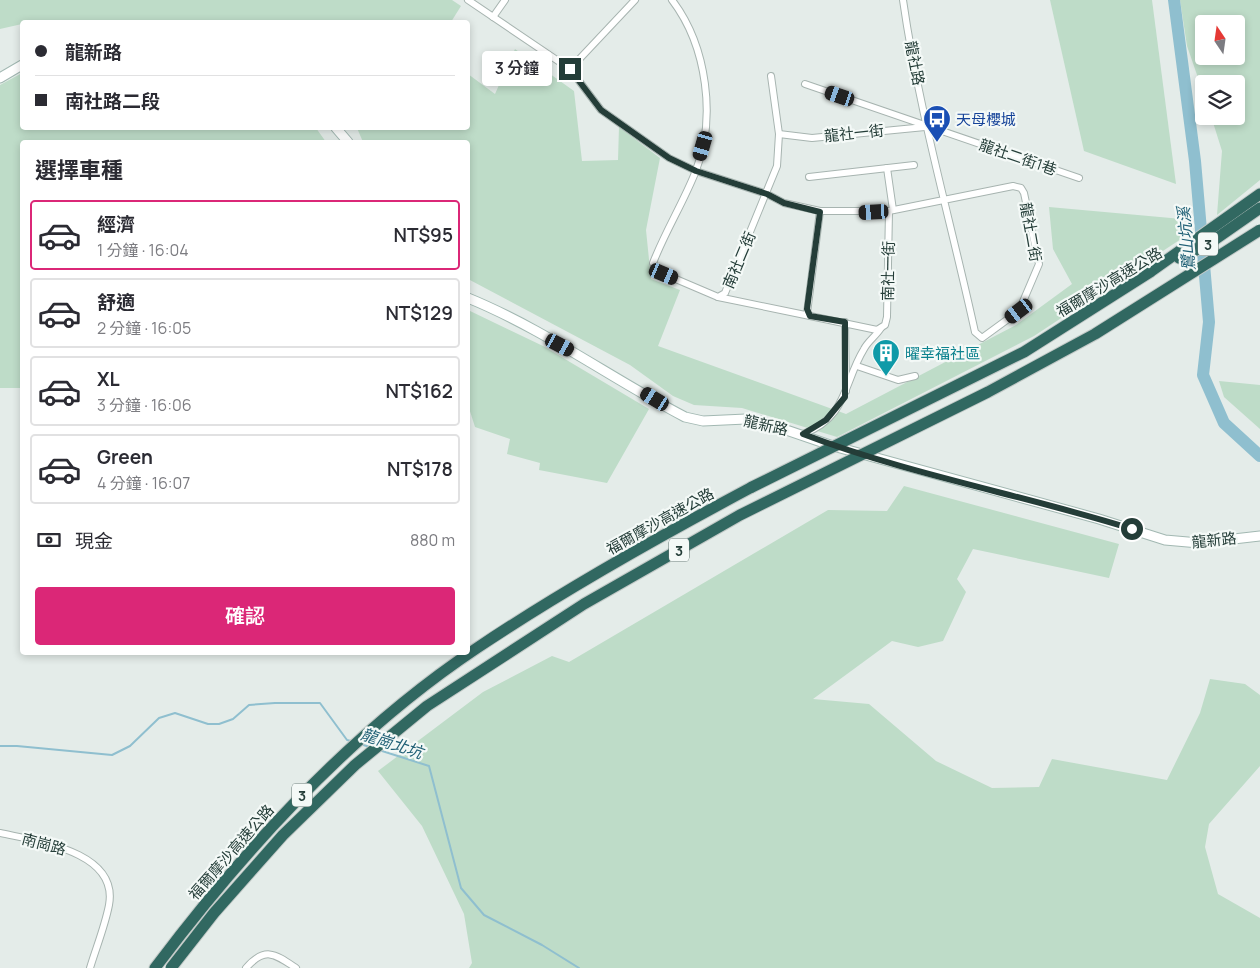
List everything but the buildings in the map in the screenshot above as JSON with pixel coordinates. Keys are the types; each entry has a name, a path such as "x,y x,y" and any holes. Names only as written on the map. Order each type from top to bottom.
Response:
{"highway":[{"path":"1150,272 1259,195"},
{"name":"福爾摩沙高速公路","path":"470,652 637,548 752,488 1024,352 1150,272 1207,245 1260,208"},
{"name":"福爾摩沙高速公路","path":"171,968 214,913 283,835 355,765 427,706 592,599 740,515 988,392 1095,334 1260,230"},
{"name":"福爾摩沙高速公路","path":"155,968 182,932 272,827 320,776 416,693 467,655"}],"street":[{"path":"468,0 570,69 601,110 669,158 696,171 767,194 784,203 820,212 891,211 945,201"},
{"path":"493,17 505,0"},
{"path":"570,69 635,0"},
{"name":"南社二街","path":"672,0 691,34 704,78 706,124 696,171 653,263 656,271 718,297 725,293 777,166 779,134 771,76"},
{"name":"龍社路","path":"903,0 928,126"},
{"path":"0,78 20,66"},
{"name":"龍社二街1巷","path":"805,84 1079,178"},
{"name":"龍社一街","path":"779,134 812,138 928,126"},
{"name":"龍社二街","path":"928,126 945,201 975,332 982,338 1019,311 1039,264 1024,193 1021,188 1013,186 945,201"},
{"path":"338,130 346,140"},
{"path":"809,176 914,165"},
{"name":"南社一街","path":"803,434 826,420 845,395 863,350 882,328 887,318 891,211 887,168"},
{"path":"810,316 807,309 820,212"},
{"path":"718,297 874,329 882,328"},
{"name":"龍新路","path":"470,299 591,362 686,417 703,421 746,418 803,434 833,446 1100,519 1165,540 1199,543 1260,536"},
{"path":"845,322 845,395"},
{"path":"856,366 898,380 915,376"},
{"name":"南崗路","path":"0,833 65,848 94,863 104,876 109,890 110,904 90,968"},
{"path":"246,968 261,954 267,954 276,955 296,968"}],"green space":[{"path":"0,0 452,0 461,6 452,20 20,20 20,24 0,29"},
{"path":"1050,0 1152,0 1176,184 1084,151"},
{"path":"1180,0 1260,0 1260,180 1217,215 1222,151 1214,125 1245,125 1245,75 1197,75 1187,46"},
{"path":"515,49 574,91 582,161 618,160 619,127 660,158 646,230 651,279 680,290 658,346 846,414 1016,325 1072,284 1053,249 1049,207 1182,219 1181,239 1034,336 837,437 742,408 694,405 673,396 630,365 470,280 470,140 362,140 358,130 470,130 470,75 495,94"},
{"path":"20,74 20,130 317,130 325,140 20,140 20,388 0,388 0,85"},
{"path":"470,311 543,346 649,409 607,483 539,470 540,463 507,454 510,439 475,427 470,411"},
{"path":"1219,381 1260,385 1260,429 1224,397"},
{"path":"904,486 1119,544 1109,578 973,549 957,579 966,592 943,641 918,647 892,641 813,699 869,704 936,761 992,788 1039,787 1052,759 1167,780 1200,713 1210,679 1245,684 1260,695 1260,766 1209,824 1205,847 1218,894 1260,918 1260,968 469,968 472,963 464,914 422,826 378,771 483,692 552,656 569,662 828,510 887,511"}],"waterway":[{"name":"鷺山坑溪","path":"1174,0 1195,161 1209,322 1203,375 1224,423 1260,456"},
{"name":"龍崗北坑","path":"0,746 112,755 130,746 159,718 175,713 208,724 219,724 233,719 249,705 275,703 320,703 347,740 351,741"},
{"name":"龍崗北坑","path":"360,744 370,747"},
{"name":"龍崗北坑","path":"379,750 429,766 461,888 484,915 542,945 579,968"}],"place":[{"name":"天母櫻城","path":"937,143"},
{"name":"曜幸福社區","path":"886,377"}],"route":[{"path":"570,69 601,110 669,158 696,171 767,194 784,203 820,212 807,309 810,316 845,322 846,393 839,405 821,425 803,434 833,446 922,472 1132,529"}]}
